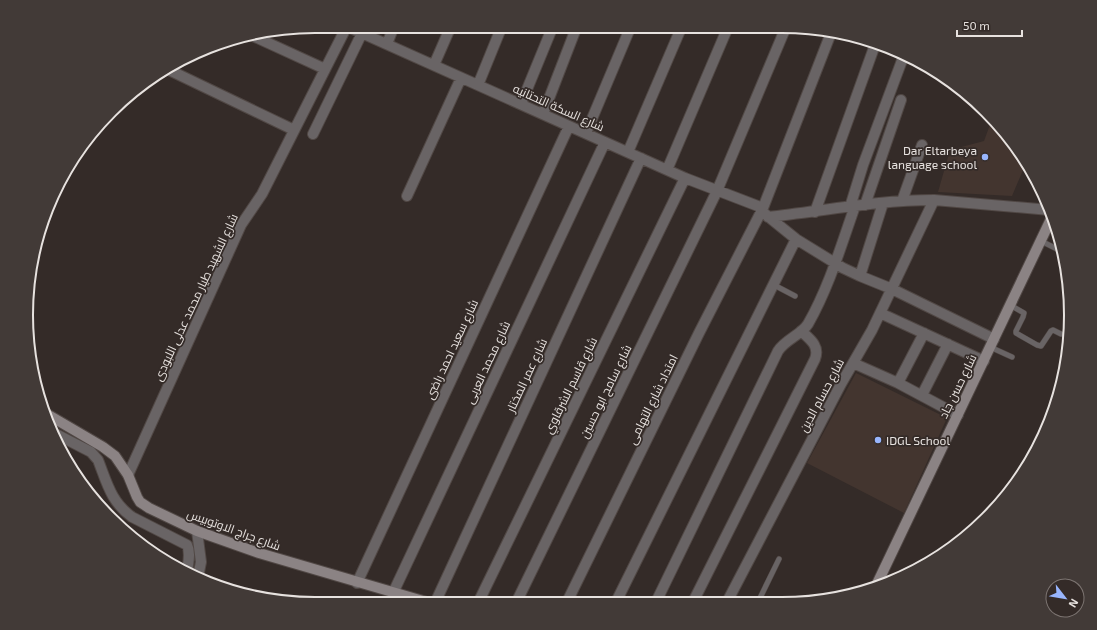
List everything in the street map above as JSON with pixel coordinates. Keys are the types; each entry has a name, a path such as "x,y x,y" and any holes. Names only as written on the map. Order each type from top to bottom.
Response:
{"street":[{"name":"شارع الشهيد طيار محمد عدلى اللبودى","path":"128,476 242,225 260,199 325,69 349,33"},
{"path":"313,134 350,33"},
{"name":"شارع السكة التحتانيه","path":"363,33 764,212"},
{"path":"387,44 391,33"},
{"path":"434,65 448,33"},
{"path":"478,85 499,33"},
{"path":"521,104 550,33"},
{"path":"543,114 574,33"},
{"path":"586,133 628,33"},
{"path":"628,152 679,33"},
{"path":"667,170 725,33"},
{"name":"شارع سامح ابو حسين","path":"519,597 717,191 783,33"},
{"name":"امتداد شارع التهامى","path":"569,597 699,333 764,212 830,37"},
{"path":"258,38 325,69"},
{"path":"814,212 874,48"},
{"path":"857,206 863,165 902,60"},
{"path":"173,72 294,130"},
{"path":"407,196 461,78"},
{"path":"658,597 778,351 786,342 808,324 829,280 857,206 901,100"},
{"name":"شارع سعيد احمد راضى","path":"357,583 569,126"},
{"name":"شارع محمد العربى","path":"393,593 605,142"},
{"path":"902,201 922,145"},
{"name":"شارع عمر المختار","path":"438,597 642,158"},
{"name":"شارع قاسم الشرقاوي","path":"481,597 685,178"},
{"path":"764,212 814,212 902,201 934,200 1044,209"},
{"name":"شارع حسام الدين","path":"730,597 841,384 880,313 934,200"},
{"path":"860,276 883,203"},
{"path":"764,212 796,240 835,263 860,276 892,289 992,343"},
{"name":"شارع حسن جاد","path":"879,580 1049,224"},
{"path":"618,597 796,240"},
{"path":"880,313 984,360"},
{"path":"696,597 815,359 817,349 815,344 801,331"},
{"path":"898,383 924,333"},
{"path":"922,395 948,344"},
{"path":"853,363 898,383 958,415"},
{"name":"شارع جراج الاوتوبيس","path":"52,417 109,451 120,461 137,497 145,506 197,531 259,553 408,597"},
{"path":"60,436 95,455 111,495 132,518 187,545 189,561 188,567"},
{"path":"197,531 201,562 199,572"}],"lane":[{"path":"1041,241 1056,248"},
{"path":"774,285 795,296"},
{"path":"1010,305 1024,314 1016,330 1018,334 1041,346 1051,331 1053,330 1061,334"},
{"path":"992,343 1012,356"},
{"path":"760,597 779,559"}],"shaded area":[{"name":"Dar Eltarbeya language school","path":"990,125 1006,143 1023,170 1012,196 938,192 950,150 984,141"},
{"name":"IDGL School","path":"856,373 947,418 904,513 807,463"}],"place":[{"name":"Dar Eltarbeya language school","path":"985,157"},
{"name":"IDGL School","path":"878,440"}]}
